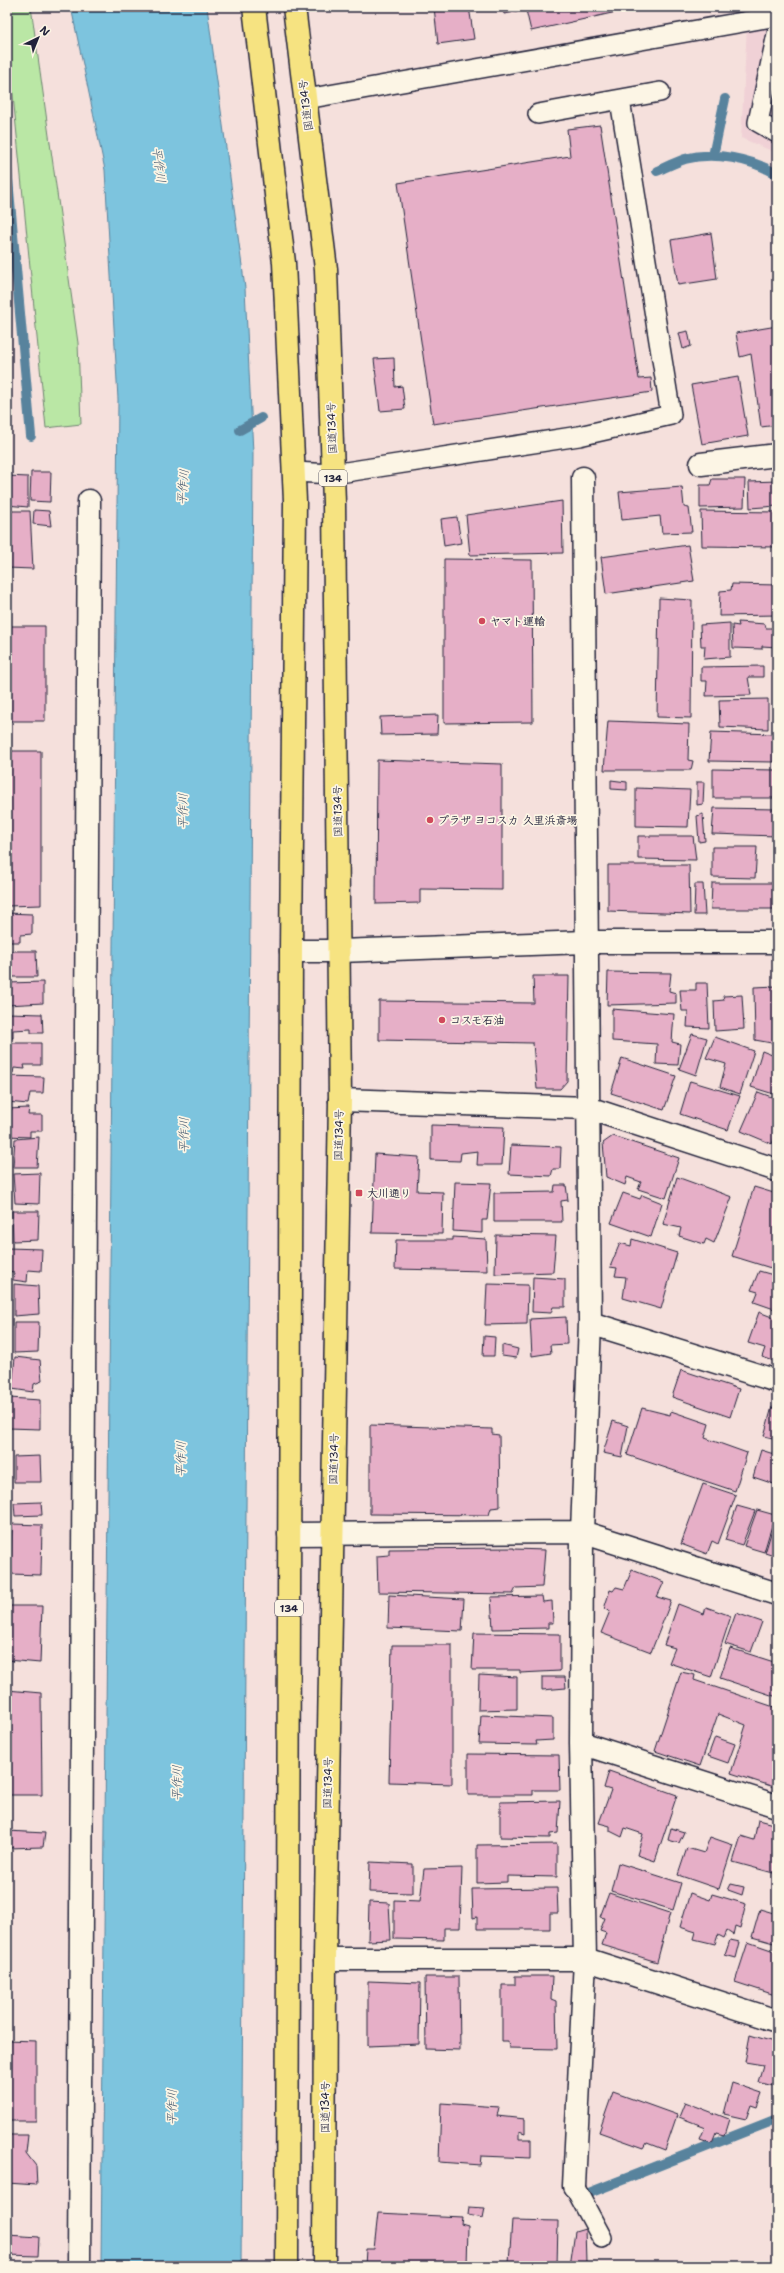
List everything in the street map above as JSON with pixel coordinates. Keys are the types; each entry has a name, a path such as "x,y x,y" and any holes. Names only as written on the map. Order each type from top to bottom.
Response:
{"highway":[{"name":"134","path":"254,7 284,263 294,472 289,1534 288,2266"},
{"name":"国道134号","path":"294,7 326,269 333,474 340,951 340,1100 325,1959 324,2266"}],"street":[{"path":"701,464 777,455"},
{"path":"574,2186 585,1959 581,1743 582,1532 590,1323 583,478"},
{"path":"78,2266 89,501"},
{"path":"291,951 340,951 586,942 777,942"},
{"path":"340,1100 588,1108 777,1170"},
{"path":"590,1323 777,1381"},
{"path":"289,1534 582,1532 777,1594"},
{"path":"581,1743 777,1806"},
{"path":"325,1959 585,1959 777,2021"}],"lane":[{"path":"306,99 777,16"},
{"path":"777,34 758,122 777,133"},
{"path":"538,114 660,92"},
{"path":"294,472 333,474 579,436 671,415 620,100"},
{"path":"574,2186 602,2238"}],"shaded area":[{"path":"748,7 777,7 777,153 741,138"}],"green space":[{"path":"7,7 31,7 78,343 81,424 46,428 7,35"}],"water":[{"name":"平作川","path":"71,7 207,7 245,288 253,453 241,2266 101,2266 118,399 105,170"}],"building":[{"path":"434,7 469,7 474,39 438,44"},
{"path":"503,7 639,7 531,31 526,10 504,14"},
{"path":"600,125 639,379 651,378 652,392 433,424 398,183 570,156 567,129"},
{"path":"711,233 717,279 678,285 671,240"},
{"path":"777,326 777,425 761,427 751,354 740,357 736,333"},
{"path":"688,331 691,346 683,349 679,333"},
{"path":"394,358 395,387 402,386 405,409 380,411 374,359"},
{"path":"738,377 748,436 702,444 691,385"},
{"path":"31,472 51,472 50,502 30,501"},
{"path":"7,476 28,477 28,507 7,505"},
{"path":"712,479 745,479 744,507 700,508 700,485 710,485"},
{"path":"777,481 777,506 750,508 749,482"},
{"path":"682,487 684,507 689,508 692,532 662,533 660,516 622,520 619,492"},
{"path":"562,501 563,553 470,555 466,515"},
{"path":"34,510 49,511 51,526 33,524"},
{"path":"7,511 30,511 33,569 7,568"},
{"path":"701,511 777,512 777,547 702,546"},
{"path":"457,517 461,543 444,546 441,519"},
{"path":"688,545 694,581 606,594 601,557"},
{"path":"444,559 532,560 533,722 444,723"},
{"path":"732,584 777,585 777,615 719,616 720,591 731,590"},
{"path":"659,598 692,600 691,718 657,717"},
{"path":"738,622 765,624 766,628 777,628 777,647 762,646 762,649 733,648 732,625 739,626"},
{"path":"730,623 730,657 704,659 705,646 701,646 700,625"},
{"path":"7,626 45,626 45,721 7,721"},
{"path":"763,666 763,677 748,677 751,695 706,696 707,681 701,681 701,667"},
{"path":"768,699 768,729 720,727 719,700"},
{"path":"438,715 437,734 381,735 380,717"},
{"path":"608,721 689,724 688,760 693,761 691,770 604,770"},
{"path":"711,732 774,734 774,762 709,761"},
{"path":"7,751 41,751 41,905 7,906"},
{"path":"377,760 502,764 502,890 420,889 420,903 376,904"},
{"path":"713,769 777,770 777,798 713,798"},
{"path":"611,780 627,782 627,790 611,789"},
{"path":"697,782 704,782 703,804 697,805"},
{"path":"636,788 690,790 688,827 636,826"},
{"path":"714,808 777,809 777,836 712,834"},
{"path":"703,814 705,841 699,842 697,816"},
{"path":"638,836 693,836 696,860 638,859"},
{"path":"712,847 757,847 755,878 712,877"},
{"path":"608,865 689,865 690,914 608,911"},
{"path":"712,883 777,883 777,909 711,909"},
{"path":"695,884 703,884 705,915 694,915"},
{"path":"7,913 32,914 32,934 20,935 20,942 7,942"},
{"path":"7,951 36,951 37,977 7,977"},
{"path":"608,972 671,973 669,991 676,993 676,1003 607,1005"},
{"path":"533,976 569,976 567,1081 560,1089 537,1089 533,1043 379,1040 379,1001 534,1003"},
{"path":"43,982 43,1003 7,1005 7,983"},
{"path":"696,983 707,983 709,1028 687,1027 688,1011 682,1011 680,990 696,990"},
{"path":"777,986 777,1044 755,1040 754,987"},
{"path":"742,995 744,1029 715,1031 714,1001 724,1000 723,996"},
{"path":"612,1009 674,1014 672,1042 680,1044 678,1065 656,1064 657,1044 612,1041"},
{"path":"7,1013 42,1014 43,1033 31,1033 31,1029 13,1030 13,1038 7,1038"},
{"path":"692,1034 707,1038 696,1075 679,1069"},
{"path":"715,1037 754,1051 740,1094 720,1087 726,1064 706,1058"},
{"path":"7,1043 41,1043 41,1065 24,1065 25,1069 14,1068 13,1073 7,1072"},
{"path":"762,1051 777,1057 777,1095 751,1087"},
{"path":"622,1058 676,1076 664,1110 611,1093"},
{"path":"7,1076 44,1077 43,1093 30,1093 28,1104 7,1102"},
{"path":"690,1081 740,1096 728,1130 680,1114"},
{"path":"758,1092 777,1099 777,1131 772,1144 741,1131"},
{"path":"29,1108 28,1115 42,1115 42,1131 30,1131 30,1137 7,1136 7,1109"},
{"path":"431,1125 504,1127 502,1165 477,1165 478,1151 461,1153 460,1161 431,1160"},
{"path":"613,1136 679,1158 666,1198 638,1189 641,1182 627,1177 625,1185 606,1177 603,1143"},
{"path":"39,1137 37,1167 13,1167 15,1139"},
{"path":"511,1145 561,1147 560,1169 553,1169 551,1176 509,1174"},
{"path":"375,1154 419,1157 417,1191 443,1192 442,1234 372,1233"},
{"path":"40,1173 39,1204 15,1203 13,1174"},
{"path":"677,1177 732,1197 714,1243 706,1239 704,1244 679,1236 681,1228 663,1224"},
{"path":"455,1182 491,1183 487,1220 482,1220 482,1233 453,1231"},
{"path":"555,1185 566,1185 568,1200 561,1201 562,1222 494,1222 494,1193 554,1192"},
{"path":"754,1187 777,1194 777,1261 774,1269 732,1256"},
{"path":"623,1193 640,1199 642,1195 662,1203 651,1237 611,1223"},
{"path":"12,1211 39,1211 38,1240 13,1241"},
{"path":"496,1235 556,1236 553,1272 495,1274"},
{"path":"453,1237 486,1239 487,1271 395,1269 396,1240 453,1240"},
{"path":"632,1239 677,1253 661,1309 623,1298 626,1277 615,1276 617,1268 610,1267 620,1243 631,1246"},
{"path":"7,1248 42,1249 41,1271 28,1270 27,1282 13,1280 14,1272 7,1271"},
{"path":"759,1271 777,1276 777,1310 754,1302 758,1292 751,1290"},
{"path":"533,1277 565,1279 565,1307 553,1307 551,1313 532,1312"},
{"path":"14,1284 38,1286 39,1314 14,1316"},
{"path":"487,1284 528,1285 527,1324 485,1325"},
{"path":"759,1312 777,1319 777,1362 762,1357 765,1348 748,1343"},
{"path":"566,1317 567,1344 550,1345 551,1353 532,1356 530,1319"},
{"path":"14,1322 39,1322 38,1352 14,1353"},
{"path":"484,1336 495,1337 494,1356 483,1356"},
{"path":"502,1345 518,1349 516,1358 502,1356"},
{"path":"15,1357 40,1360 42,1381 34,1384 33,1392 12,1389"},
{"path":"681,1370 739,1389 730,1417 672,1397"},
{"path":"9,1398 40,1400 40,1429 8,1428"},
{"path":"772,1407 777,1409 777,1439 764,1436"},
{"path":"642,1408 670,1415 671,1411 709,1424 705,1438 747,1453 735,1491 627,1455"},
{"path":"613,1421 628,1426 622,1457 603,1453"},
{"path":"370,1425 492,1429 492,1434 499,1435 500,1507 491,1508 489,1515 370,1514"},
{"path":"761,1450 777,1455 777,1485 753,1477"},
{"path":"40,1456 41,1482 14,1482 14,1457"},
{"path":"703,1484 736,1495 718,1544 712,1541 707,1554 681,1544"},
{"path":"41,1502 42,1515 15,1516 14,1503"},
{"path":"737,1506 755,1511 742,1545 725,1540"},
{"path":"757,1510 775,1515 764,1552 744,1546"},
{"path":"777,1517 777,1557 765,1553"},
{"path":"12,1524 42,1525 41,1575 10,1574"},
{"path":"514,1548 545,1550 542,1587 516,1588 513,1594 378,1592 377,1556 389,1555 389,1549"},
{"path":"632,1570 664,1582 657,1597 671,1601 651,1652 601,1633 610,1611 604,1609 610,1590 613,1591 616,1587 624,1589"},
{"path":"389,1595 464,1599 462,1631 388,1628"},
{"path":"542,1596 543,1602 552,1601 553,1623 548,1623 548,1628 493,1629 491,1597"},
{"path":"678,1604 704,1614 706,1607 731,1616 711,1677 669,1663 675,1648 664,1645"},
{"path":"9,1606 42,1606 40,1663 7,1660"},
{"path":"736,1613 762,1622 751,1652 725,1644"},
{"path":"474,1633 560,1634 560,1671 520,1673 520,1670 472,1670"},
{"path":"392,1645 452,1645 452,1784 389,1782"},
{"path":"730,1648 777,1663 777,1697 720,1678"},
{"path":"681,1672 695,1675 694,1680 777,1708 777,1778 774,1787 731,1773 746,1725 718,1714 700,1766 655,1751"},
{"path":"479,1675 517,1677 517,1709 478,1710"},
{"path":"542,1677 565,1677 566,1688 542,1690"},
{"path":"7,1690 41,1693 42,1795 7,1795"},
{"path":"481,1715 553,1718 553,1740 536,1741 537,1745 479,1744"},
{"path":"715,1737 735,1744 728,1763 708,1756"},
{"path":"468,1754 559,1755 560,1790 533,1790 533,1795 468,1795"},
{"path":"609,1771 677,1795 655,1861 637,1855 643,1834 625,1828 622,1837 610,1831 610,1826 599,1823 611,1790 604,1788"},
{"path":"560,1801 558,1833 550,1834 550,1838 500,1837 500,1802"},
{"path":"758,1820 777,1825 777,1874 733,1862 741,1836 754,1840"},
{"path":"671,1828 684,1832 679,1843 668,1840"},
{"path":"7,1831 45,1833 43,1847 7,1848"},
{"path":"710,1837 733,1845 719,1889 678,1875 687,1848 704,1853"},
{"path":"557,1844 557,1877 507,1876 507,1882 477,1883 477,1845"},
{"path":"370,1862 413,1864 413,1893 369,1892"},
{"path":"618,1863 681,1883 673,1910 611,1891"},
{"path":"462,1868 460,1928 444,1928 444,1940 394,1939 394,1900 420,1901 424,1869"},
{"path":"731,1884 744,1887 742,1895 728,1890"},
{"path":"557,1888 558,1913 550,1913 550,1929 477,1929 477,1917 473,1918 472,1889"},
{"path":"609,1893 670,1913 657,1962 602,1945 606,1933 600,1931 605,1918 600,1917"},
{"path":"690,1893 710,1900 712,1894 746,1904 740,1928 735,1926 733,1935 727,1931 724,1938 718,1935 715,1944 694,1939 696,1932 680,1927"},
{"path":"369,1902 389,1903 391,1940 368,1941"},
{"path":"760,1909 777,1914 777,1944 752,1937"},
{"path":"730,1940 740,1942 736,1958 725,1955"},
{"path":"748,1942 777,1952 777,1986 775,1995 735,1982"},
{"path":"515,1976 552,1976 551,1999 556,2001 557,2049 509,2048 508,2041 502,2041 502,1985 515,1985"},
{"path":"425,1977 459,1977 460,2050 426,2049"},
{"path":"368,1981 420,1983 419,2044 368,2046"},
{"path":"750,2035 777,2043 777,2087 758,2082 763,2065 745,2062"},
{"path":"7,2040 36,2041 36,2121 7,2121"},
{"path":"732,2083 762,2093 757,2107 751,2105 746,2119 724,2114"},
{"path":"613,2092 677,2115 665,2150 647,2143 644,2148 599,2132"},
{"path":"685,2102 729,2119 724,2135 716,2133 712,2143 700,2139 705,2127 679,2117"},
{"path":"441,2103 499,2107 497,2116 525,2119 525,2133 519,2131 519,2139 531,2139 531,2158 481,2156 480,2165 439,2162"},
{"path":"7,2135 28,2135 26,2153 36,2166 37,2185 7,2183"},
{"path":"469,2207 485,2208 483,2218 468,2215"},
{"path":"378,2213 462,2217 461,2224 468,2226 467,2266 365,2266 366,2249 374,2249"},
{"path":"512,2220 558,2221 557,2266 500,2266 509,2263"},
{"path":"585,2229 586,2262 602,2266 570,2266 575,2232"},
{"path":"7,2235 39,2237 38,2256 7,2255"}],"waterway":[{"path":"713,156 725,99"},
{"path":"657,171 685,159 720,156 756,164 777,174"},
{"path":"7,168 31,436"},
{"path":"240,430 261,418"},
{"path":"589,2193 777,2119"}],"place":[{"name":"ヤマト運輸","path":"482,621"},
{"name":"プラザ ヨコスカ 久里浜斎場","path":"430,820"},
{"name":"コスモ石油","path":"442,1020"},
{"name":"大川通り","path":"359,1193"}]}
